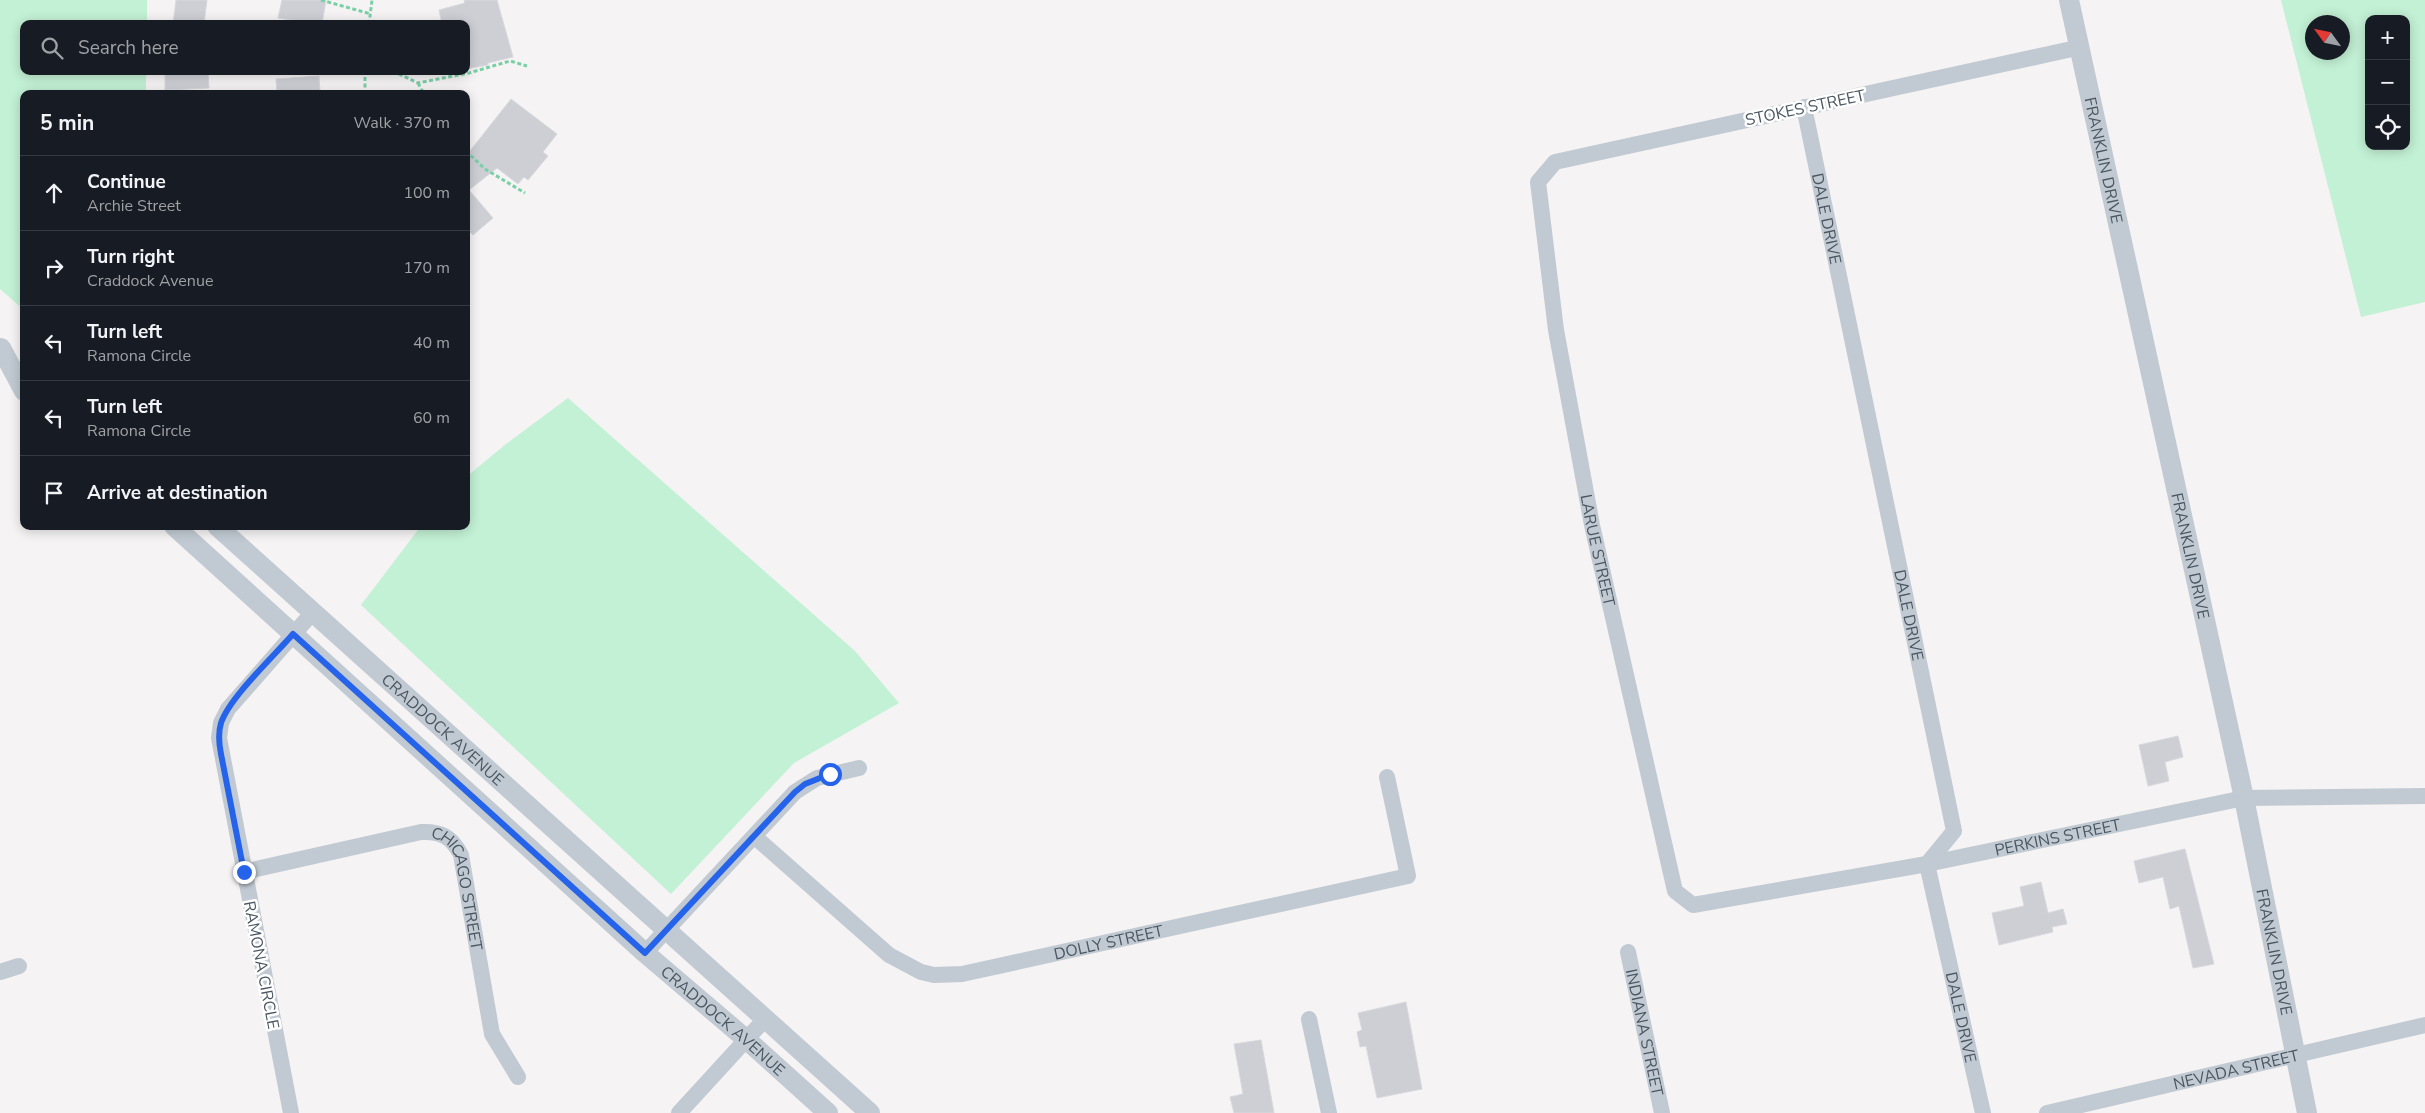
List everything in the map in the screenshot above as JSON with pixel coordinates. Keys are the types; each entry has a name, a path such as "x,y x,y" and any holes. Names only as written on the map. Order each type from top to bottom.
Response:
{"street":[{"name":"FRANKLIN DRIVE","path":"2069,0 2081,47 2244,798 2307,1113"},
{"name":"STOKES STREET","path":"1538,182 1554,162 2081,47"},
{"name":"DALE DRIVE","path":"1804,107 1954,831 1927,864 1983,1113"},
{"name":"LARUE STREET","path":"1538,182 1556,330 1592,525 1675,891 1693,905"},
{"path":"0,348 20,358"},
{"path":"0,348 20,383"},
{"name":"CRADDOCK AVENUE","path":"178,530 645,953 747,1040 828,1113"},
{"name":"CRADDOCK AVENUE","path":"221,530 870,1113"},
{"name":"RAMONA CIRCLE","path":"291,1113 219,738 221,723 238,697 313,612"},
{"path":"645,953 805,784 830,774 859,768"},
{"name":"DOLLY STREET","path":"755,836 893,957 909,967 934,975 962,974 1408,876 1387,777"},
{"name":"PERKINS STREET","path":"1693,905 1927,864 2244,798 2425,796"},
{"name":"CHICAGO STREET","path":"244,872 421,832 433,832 446,836 455,843 461,855 492,1034 518,1077"},
{"name":"INDIANA STREET","path":"1628,952 1662,1113"},
{"path":"0,972 19,966"},
{"path":"679,1113 765,1019"},
{"path":"1309,1019 1329,1113"},
{"name":"NEVADA STREET","path":"2047,1113 2425,1025"}],"path":[{"path":"321,0 371,14"},
{"path":"370,20 372,0"},
{"path":"470,73 510,61 527,66"},
{"path":"365,75 365,90"},
{"path":"401,75 418,82 458,75"},
{"path":"418,82 422,90"},
{"path":"470,155 485,168 525,193"}],"green space":[{"path":"0,0 147,0 147,20 20,20 20,75 146,75 146,90 20,90 20,306 0,289"},
{"path":"2281,0 2425,0 2425,302 2361,317"},
{"path":"568,398 855,651 899,703 794,763 671,894 361,605 418,530 470,530 470,474"}],"building":[{"path":"176,0 207,0 204,20 174,20"},
{"path":"282,0 326,0 323,20 278,18"},
{"path":"464,0 497,0 513,57 470,68 470,20 441,20 439,10 465,3"},
{"path":"165,75 208,75 209,88 165,90"},
{"path":"319,76 320,90 277,90 276,79"},
{"path":"511,99 557,134 543,152 548,156 528,180 524,177 518,184 497,168 470,189 470,151"},
{"path":"470,191 493,218 473,235 470,232"},
{"path":"2178,736 2183,757 2165,762 2169,781 2148,786 2139,745"},
{"path":"2185,849 2214,964 2193,968 2179,906 2170,909 2163,877 2139,883 2134,861"},
{"path":"2041,882 2048,913 2063,909 2067,924 2052,927 2053,932 1999,945 1992,913 2024,906 2020,887"},
{"path":"1406,1002 1422,1089 1377,1098 1366,1046 1360,1047 1357,1032 1362,1030 1358,1013"},
{"path":"1261,1040 1274,1113 1234,1113 1230,1097 1243,1094 1234,1044"}],"route":[{"path":"244,872 221,754 219,738 221,723 228,709 293,634 645,953 795,792 805,784 830,774"}]}
